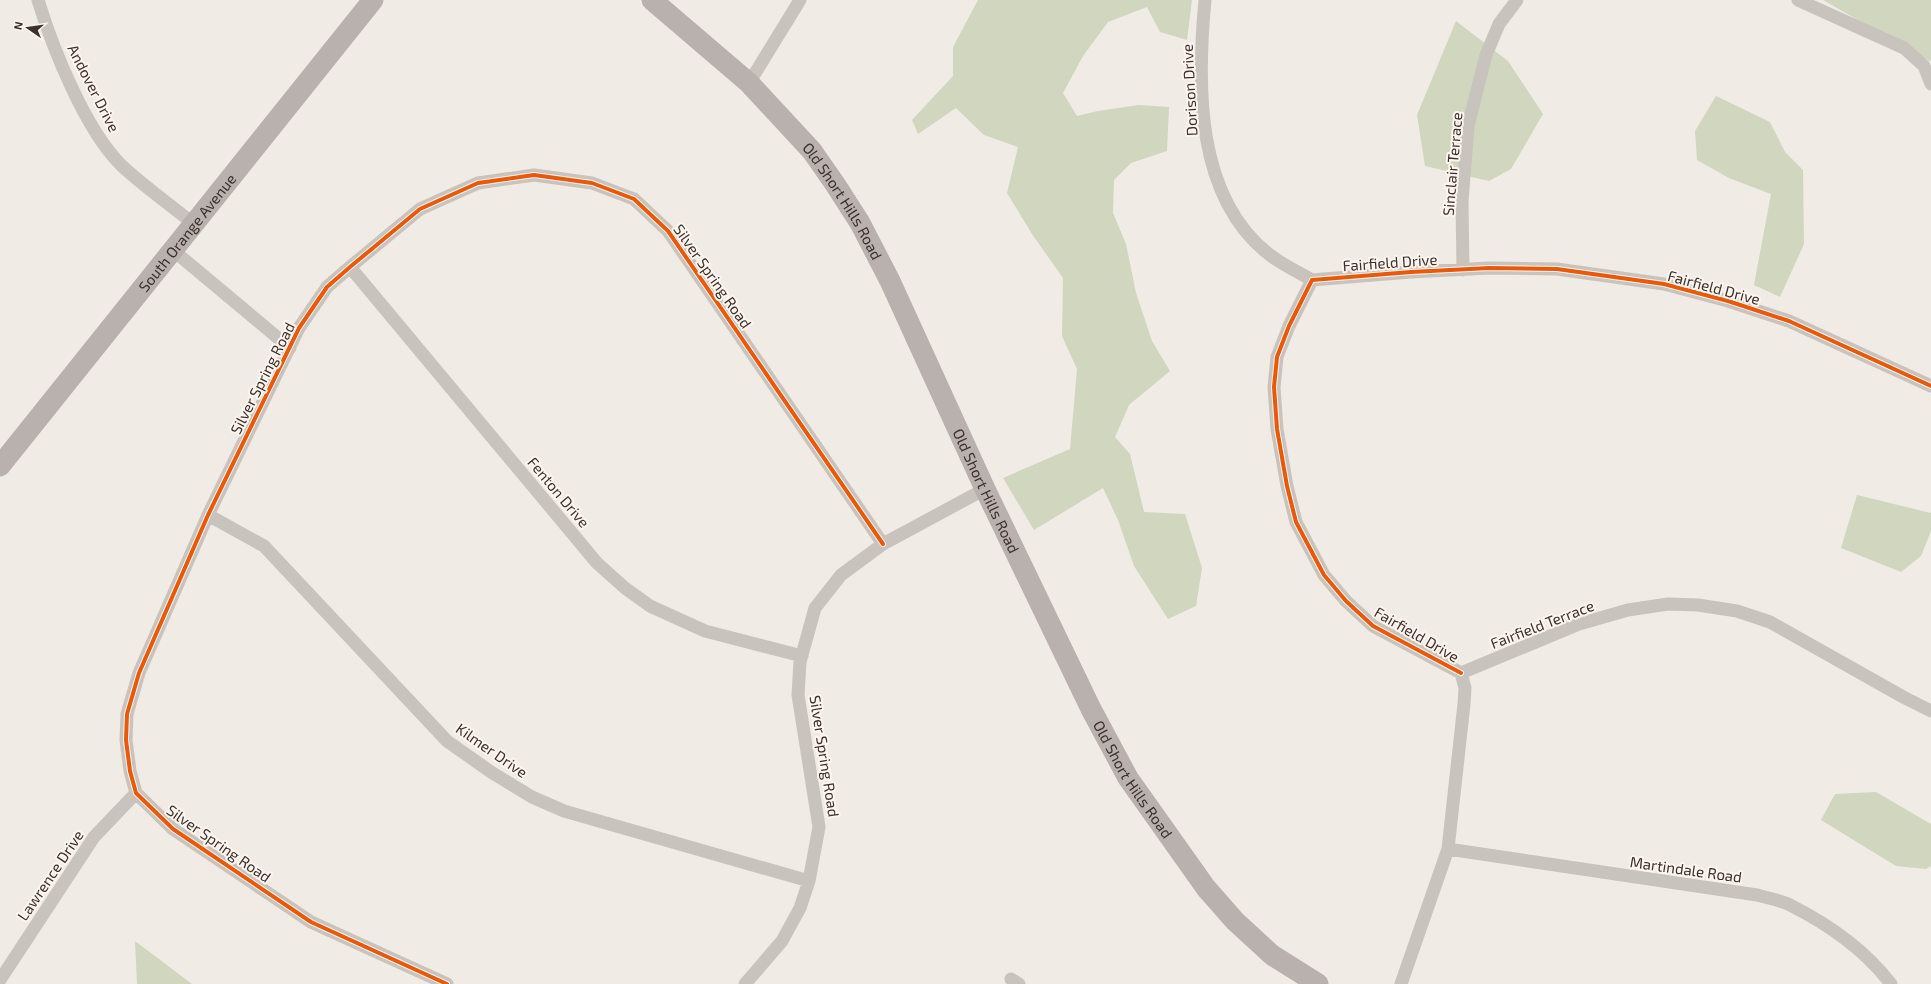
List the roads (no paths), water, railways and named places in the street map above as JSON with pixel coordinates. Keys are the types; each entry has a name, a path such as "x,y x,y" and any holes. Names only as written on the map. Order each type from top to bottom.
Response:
{"main road":[{"name":"South Orange Avenue","path":"0,465 195,225 373,0"},
{"name":"Old Short Hills Road","path":"652,0 749,83 812,151 860,223 890,281 985,489 1091,709 1128,778 1206,888 1235,921 1272,955 1318,984"}],"street":[{"name":"Andover Drive","path":"38,0 44,20 70,82 98,136 121,165 195,225"},
{"path":"749,83 800,0"},
{"name":"Dorison Drive","path":"1205,0 1201,83 1204,130 1214,170 1229,205 1242,227 1270,255 1312,280"},
{"name":"Sinclair Terrace","path":"1463,270 1462,200 1468,126 1486,55 1499,24 1517,0"},
{"path":"1798,0 1904,48 1924,66 1931,84"},
{"name":"Silver Spring Road","path":"447,984 311,922 173,829 136,793 130,771 126,740 127,714 139,673 208,515 299,328 327,287 420,209 478,183 534,175 592,183 634,199 668,231 883,544"},
{"path":"174,251 290,348"},
{"name":"Fenton Drive","path":"350,267 597,563 625,588 650,606 705,631 802,656"},
{"name":"Fairfield Drive","path":"1461,673 1373,626 1346,601 1324,575 1296,522 1287,486 1278,436 1274,387 1278,357 1289,326 1312,280 1463,270 1557,269 1664,284 1691,290 1789,321 1931,386"},
{"name":"Silver Spring Road","path":"746,984 782,941 800,908 809,881 819,827 798,695 802,656 816,608 841,575 883,544 985,489"},
{"name":"Kilmer Drive","path":"208,515 264,546 448,741 491,772 532,797 564,811 809,881"},
{"name":"Fairfield Terrace","path":"1461,673 1579,624 1628,610 1668,604 1698,605 1738,611 1770,622 1905,698 1931,711"},
{"path":"1401,984 1448,849 1464,704 1465,688 1461,673"},
{"name":"Lawrence Drive","path":"0,980 94,837 136,793"},
{"name":"Martindale Road","path":"1448,849 1757,895 1789,904 1822,923 1856,946 1883,973 1891,984"}]}
